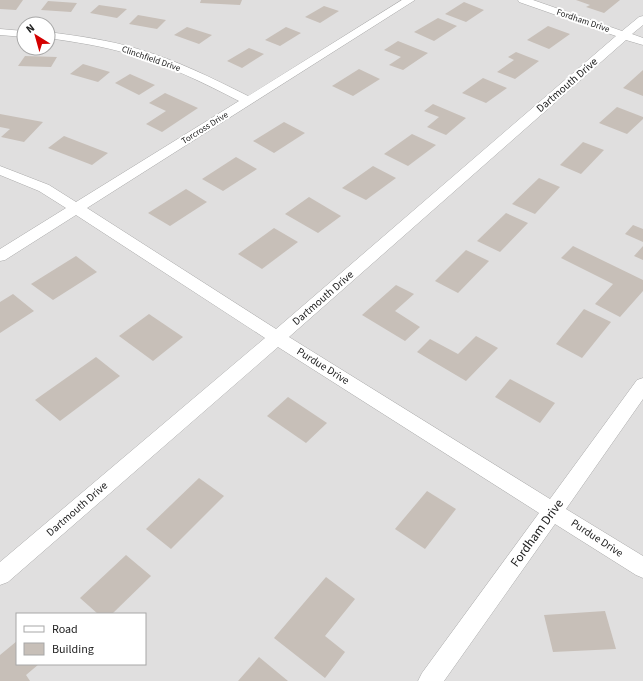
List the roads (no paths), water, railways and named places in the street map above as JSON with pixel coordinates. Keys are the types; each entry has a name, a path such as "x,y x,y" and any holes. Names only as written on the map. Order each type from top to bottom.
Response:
{"street":[{"name":"Torcross Drive","path":"0,256 410,0"},
{"name":"Fordham Drive","path":"522,0 643,42"},
{"name":"Dartmouth Drive","path":"0,575 277,338 643,19"},
{"path":"0,32 16,33"},
{"name":"Clinchfield Drive","path":"56,36 107,45 160,60 249,101"},
{"name":"Purdue Drive","path":"0,170 44,188 277,338 553,510 643,568"},
{"name":"Fordham Drive","path":"430,681 643,385"}]}
